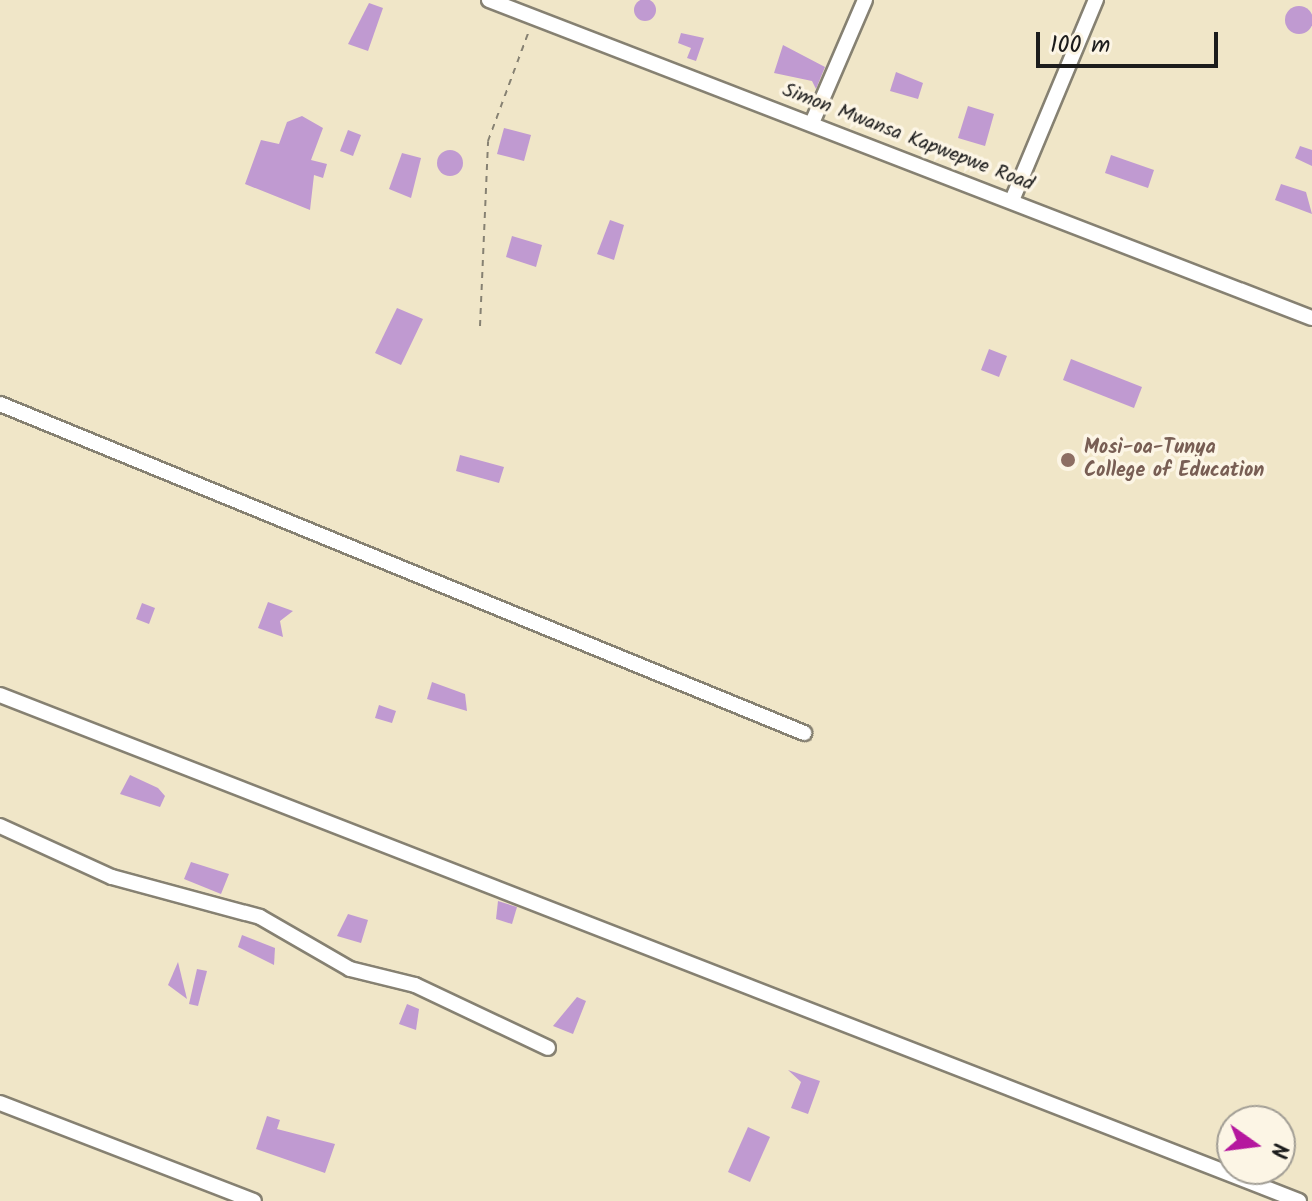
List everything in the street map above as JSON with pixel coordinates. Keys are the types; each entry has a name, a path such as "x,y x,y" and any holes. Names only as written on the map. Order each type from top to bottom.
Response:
{"street":[{"name":"Simon Mwansa Kapwepwe Road","path":"489,0 1013,198 1312,318"},
{"path":"812,123 865,0"},
{"path":"1013,198 1096,0"},
{"path":"0,404 804,733"},
{"path":"0,695 1299,1201"},
{"path":"0,826 112,877 260,917 350,969 415,985 548,1048"},
{"path":"0,1103 254,1201"}],"path":[{"path":"480,326 488,141 534,19"}],"building":[{"path":"645,-1 653,2 656,10 653,18 645,21 637,18 634,10 637,2"},
{"path":"369,3 383,8 368,51 348,44"},
{"path":"1299,6 1309,10 1313,20 1309,30 1299,34 1289,30 1285,20 1289,10"},
{"path":"681,33 704,38 696,61 687,58 691,48 678,43"},
{"path":"783,45 825,67 816,89 812,81 774,73"},
{"path":"896,72 923,83 918,99 890,91"},
{"path":"968,106 994,114 985,146 958,138"},
{"path":"302,116 323,128 311,160 327,164 323,178 314,175 310,210 245,184 261,140 279,144 287,122"},
{"path":"504,128 531,135 524,161 497,154"},
{"path":"348,130 361,135 353,156 340,151"},
{"path":"1300,146 1312,150 1312,166 1295,158"},
{"path":"450,150 459,154 463,163 459,172 450,176 441,172 437,163 441,154"},
{"path":"402,153 421,158 411,198 389,189"},
{"path":"1111,155 1154,170 1148,188 1105,173"},
{"path":"1281,184 1306,192 1312,214 1275,200"},
{"path":"610,220 624,225 614,260 597,254"},
{"path":"512,236 542,245 536,267 506,257"},
{"path":"397,308 423,319 401,365 375,353"},
{"path":"989,349 1007,356 999,377 981,370"},
{"path":"1071,359 1142,387 1134,408 1063,380"},
{"path":"460,455 504,467 499,483 456,471"},
{"path":"268,602 293,611 280,621 283,637 258,628"},
{"path":"142,603 155,608 149,624 136,619"},
{"path":"432,682 465,694 467,711 427,699"},
{"path":"379,705 396,711 392,723 375,718"},
{"path":"130,775 158,788 165,796 160,807 120,794"},
{"path":"191,862 229,874 221,894 184,879"},
{"path":"498,901 517,907 512,924 496,919"},
{"path":"348,914 368,920 361,943 337,936"},
{"path":"242,935 275,948 274,965 238,947"},
{"path":"178,962 187,999 168,985"},
{"path":"197,969 207,971 198,1006 189,1004"},
{"path":"577,997 586,1001 573,1034 553,1026"},
{"path":"407,1004 419,1009 416,1030 399,1024"},
{"path":"788,1070 820,1081 808,1114 791,1108 801,1082"},
{"path":"267,1116 280,1120 277,1129 335,1144 325,1173 256,1149"},
{"path":"748,1127 770,1137 750,1182 728,1172"}],"place":[{"name":"Mosi-oa-Tunya College of Education","path":"1068,460"}]}
